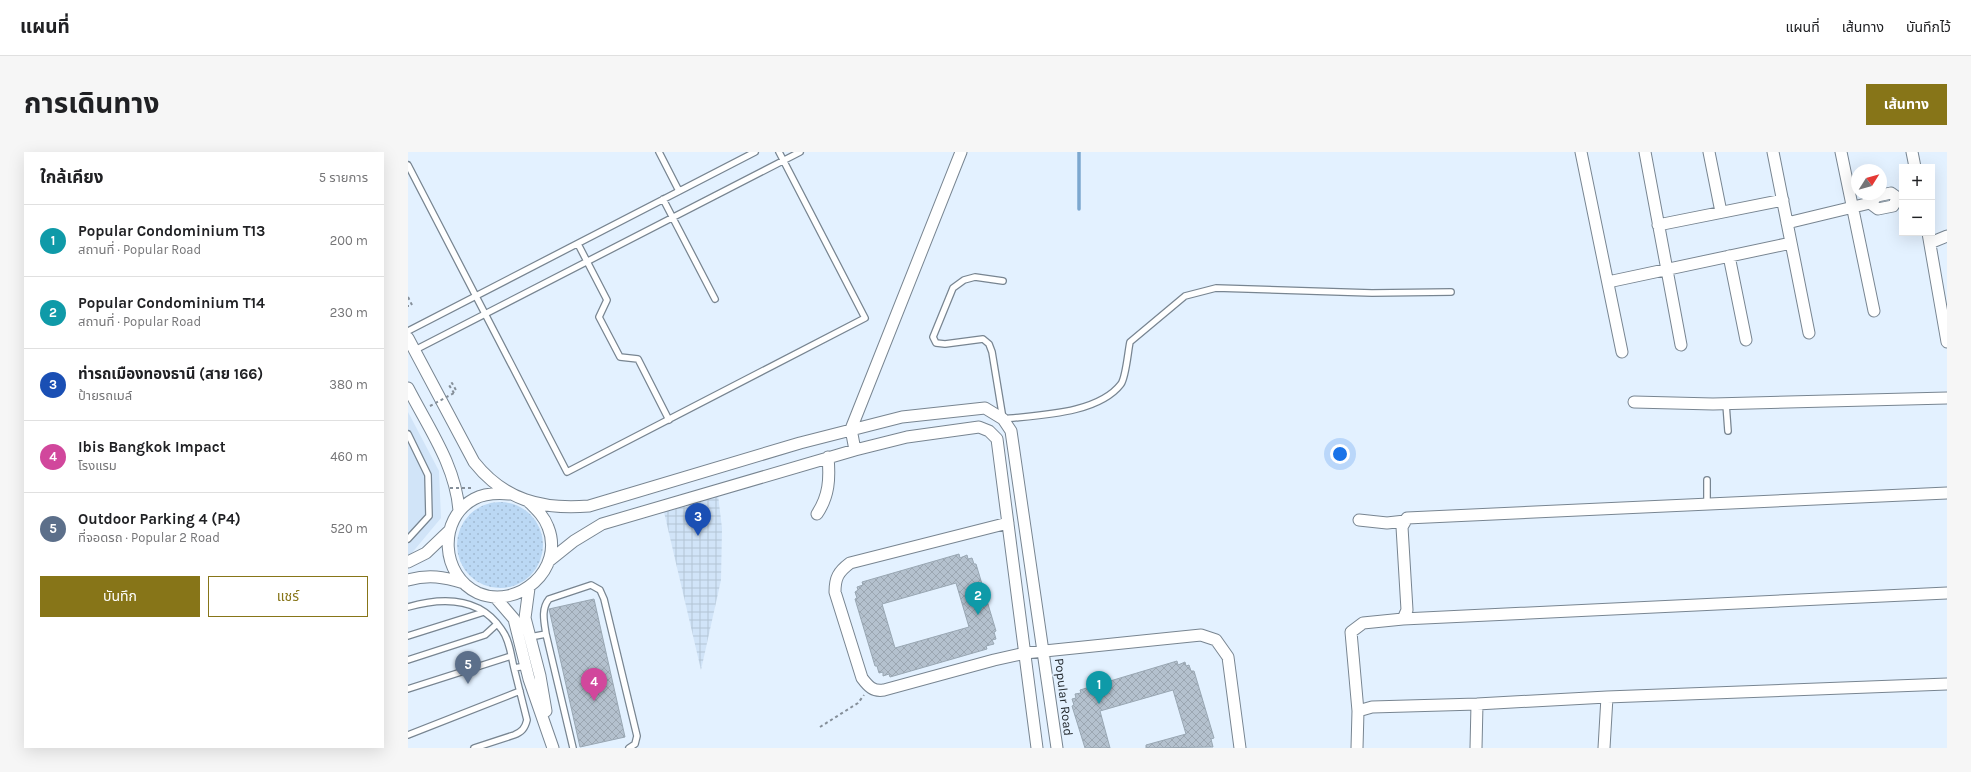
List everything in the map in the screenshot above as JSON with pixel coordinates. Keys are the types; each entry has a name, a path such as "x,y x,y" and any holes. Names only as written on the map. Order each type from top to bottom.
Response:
{"street":[{"path":"855,450 851,429 961,152"},
{"path":"1581,152 1622,352"},
{"path":"1645,152 1681,345"},
{"path":"1709,152 1721,212"},
{"path":"1773,152 1809,333"},
{"path":"1841,152 1874,311"},
{"path":"1912,152 1914,164"},
{"path":"1787,223 1870,203 1876,196 1891,193 1899,197"},
{"path":"1658,225 1783,200"},
{"path":"1947,236 1929,238 1947,342"},
{"path":"1608,282 1792,243"},
{"path":"1729,256 1746,340"},
{"path":"408,338 474,462 485,476 510,494 527,501 564,508 589,506 851,429 902,417 985,408 1004,419 989,431"},
{"path":"408,388 452,473 458,495 460,511"},
{"path":"1634,402 1726,404 1947,398"},
{"name":"Popular Road","path":"1004,419 1011,432 1044,650 1057,748"},
{"path":"549,561 574,541 602,524 694,500 828,457 907,437 978,427 989,431 997,439 1037,748"},
{"path":"817,514 825,502 829,487 830,476 828,457"},
{"path":"688,478 694,500"},
{"path":"408,562 426,552 449,531 460,511 474,499 490,493 510,494"},
{"path":"1403,619 1407,610 1402,527 1407,518 1947,493"},
{"path":"449,531 447,549 452,568 464,583 478,593 496,597 513,596 529,588 541,576 549,561 551,544 549,528 541,514 527,501"},
{"path":"1360,520 1387,523 1405,521"},
{"path":"1008,522 850,563 841,570 835,579 835,592 862,678 870,688 877,691 884,690 994,660 1044,650 1201,636 1216,640 1228,656 1240,748"},
{"path":"408,580 422,576 435,576 464,583"},
{"path":"529,588 525,618 540,676 553,748"},
{"path":"1357,748 1358,711 1351,632 1363,623 1403,619 1947,593"},
{"path":"496,597 514,620 520,667 550,736"},
{"path":"1358,711 1372,707 1947,684"},
{"path":"1604,748 1607,697"},
{"path":"1476,748 1477,704"}],"lane":[{"path":"659,152 679,191"},
{"path":"408,331 755,152"},
{"path":"408,165 567,472 865,318 780,152"},
{"path":"415,350 800,152"},
{"path":"664,199 715,299"},
{"path":"578,244 607,300 599,317 620,357 638,359 669,420"},
{"path":"1003,281 975,277 964,280 953,288 933,337 936,343 945,344 983,339 989,344 992,352 1004,419 1081,408 1107,397 1122,383 1130,342 1185,296 1216,288 1372,293 1451,292"},
{"path":"1726,404 1728,431"},
{"path":"408,434 428,475 429,516 408,539"},
{"path":"1707,480 1707,504"},
{"path":"574,748 543,616 544,607 549,599 591,585 600,590 604,599 637,736 635,744 629,748"},
{"path":"408,607 424,602 445,601 477,606 497,624 507,639 510,656 520,667 520,691 527,720 525,727 521,732 514,735 474,748"},
{"path":"408,636 484,612"},
{"path":"408,660 478,638 485,635 497,624"},
{"path":"530,637 546,634"},
{"path":"408,689 510,656"},
{"path":"408,735 520,691"}],"path":[{"path":"408,297 412,305"},
{"path":"430,406 454,393 449,385 452,383 457,392"},
{"path":"450,488 473,488"},
{"path":"820,727 858,703 870,688"}],"shaded area":[{"path":"408,412 439,471 441,518 411,554 408,555"},
{"path":"718,495 722,528 721,580 701,670 664,512"},
{"path":"500,502 516,506 530,515 539,529 543,545 539,561 530,575 516,584 500,588 484,584 470,575 461,561 457,545 461,529 470,515 484,506"}],"building":[{"path":"959,554 960,558 967,555 968,559 972,558 974,564 976,564 996,631 994,632 996,639 992,640 994,644 986,646 987,649 890,677 889,674 883,676 883,672 879,673 877,666 875,666 855,599 857,598 855,592 858,590 857,587 863,585 862,582","holes":["956,583 969,627 895,648 882,604"]},
{"path":"594,599 625,737 580,747 549,609"},
{"path":"1177,661 1178,665 1185,662 1186,666 1189,665 1191,671 1194,671 1214,738 1211,739 1213,747 1146,748 1146,745 1186,734 1173,690 1100,711 1110,748 1085,748 1072,706 1074,705 1072,699 1076,698 1075,694 1081,693 1080,690"}],"waterway":[{"path":"1079,152 1079,209"}],"place":[{"name":"ท่ารถเมืองทองธานี (สาย 166)","path":"698,536"},
{"name":"Popular Condominium T14","path":"978,615"},
{"name":"Outdoor Parking 4 (P4)","path":"468,684"},
{"name":"Ibis Bangkok Impact","path":"594,701"},
{"name":"Popular Condominium T13","path":"1099,704"}]}
